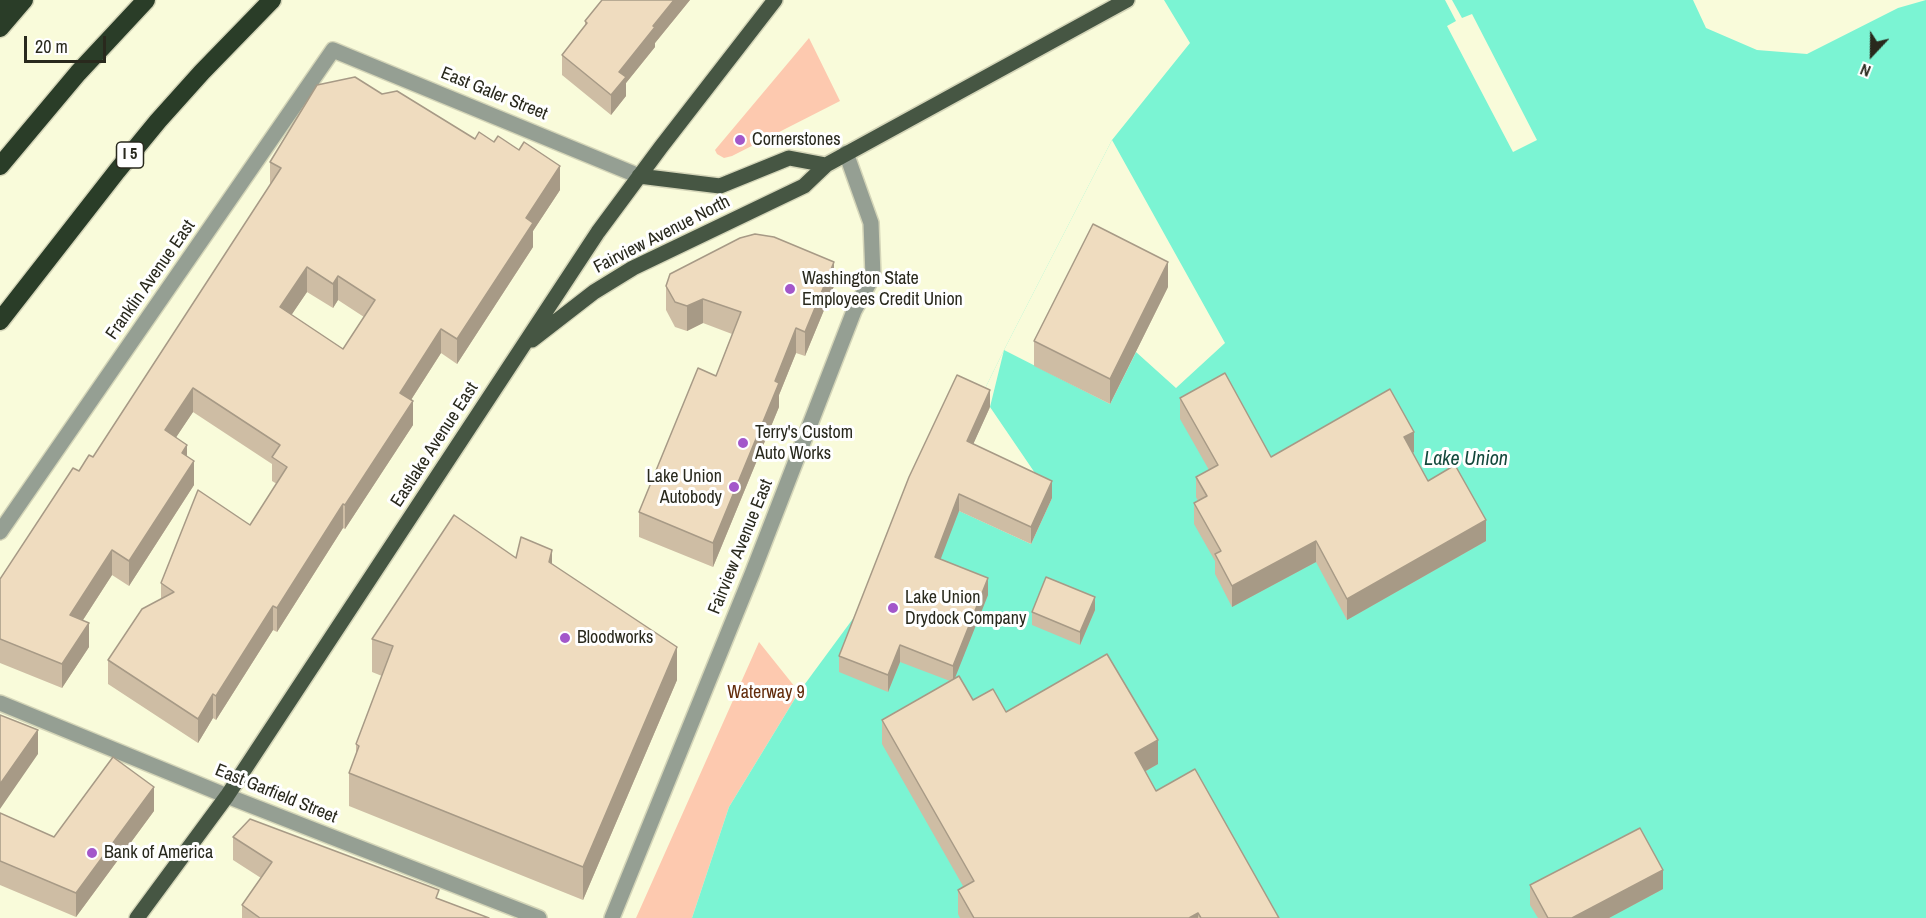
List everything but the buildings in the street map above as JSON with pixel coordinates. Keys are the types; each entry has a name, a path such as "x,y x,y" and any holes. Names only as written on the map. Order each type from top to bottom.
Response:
{"highway":[{"path":"0,5 6,0"},
{"path":"0,28 24,0"},
{"path":"0,166 78,73 146,0"},
{"name":"I 5","path":"0,321 158,121 272,0"}],"main road":[{"name":"Eastlake Avenue East","path":"137,918 227,796 592,242 639,176 775,0"},
{"name":"Fairview Avenue North","path":"521,350 584,299 633,268 804,186 826,165 846,153 1127,0"},
{"name":"Fairview Avenue North","path":"639,176 720,186 789,158 826,165"}],"street":[{"name":"East Galer Street","path":"333,50 639,176"},
{"name":"Franklin Avenue East","path":"0,532 333,50"},
{"name":"Fairview Avenue East","path":"612,918 752,574 854,311 873,276 871,223 846,153"},
{"name":"East Garfield Street","path":"0,703 227,796 539,918"}],"green space":[{"path":"809,38 840,101 732,156 724,158 717,154 715,150"},
{"name":"Waterway 9","path":"759,642 799,692 729,807 692,918 636,918"}],"water":[{"name":"Lake Union","path":"1164,0 1693,0 1706,28 1757,50 1807,54 1898,8 1926,0 1926,918 692,918 729,807 799,692 916,533 1004,350 1112,140 1190,43"}],"pier":[{"path":"1445,0 1452,0 1462,18 1472,14 1537,140 1513,152 1447,26 1456,21"},
{"path":"1112,140 1225,343 1176,388 1136,352 1110,404 1004,350"},
{"path":"1004,350 990,407 1052,498 1031,544 931,498"}],"place":[{"name":"Cornerstones","path":"740,140"},
{"name":"Washington State Employees Credit Union","path":"790,289"},
{"name":"Terry's Custom Auto Works","path":"743,443"},
{"name":"Lake Union Autobody","path":"734,487"},
{"name":"Lake Union Drydock Company","path":"893,608"},
{"name":"Bloodworks","path":"565,638"},
{"name":"Bank of America","path":"92,853"}]}
